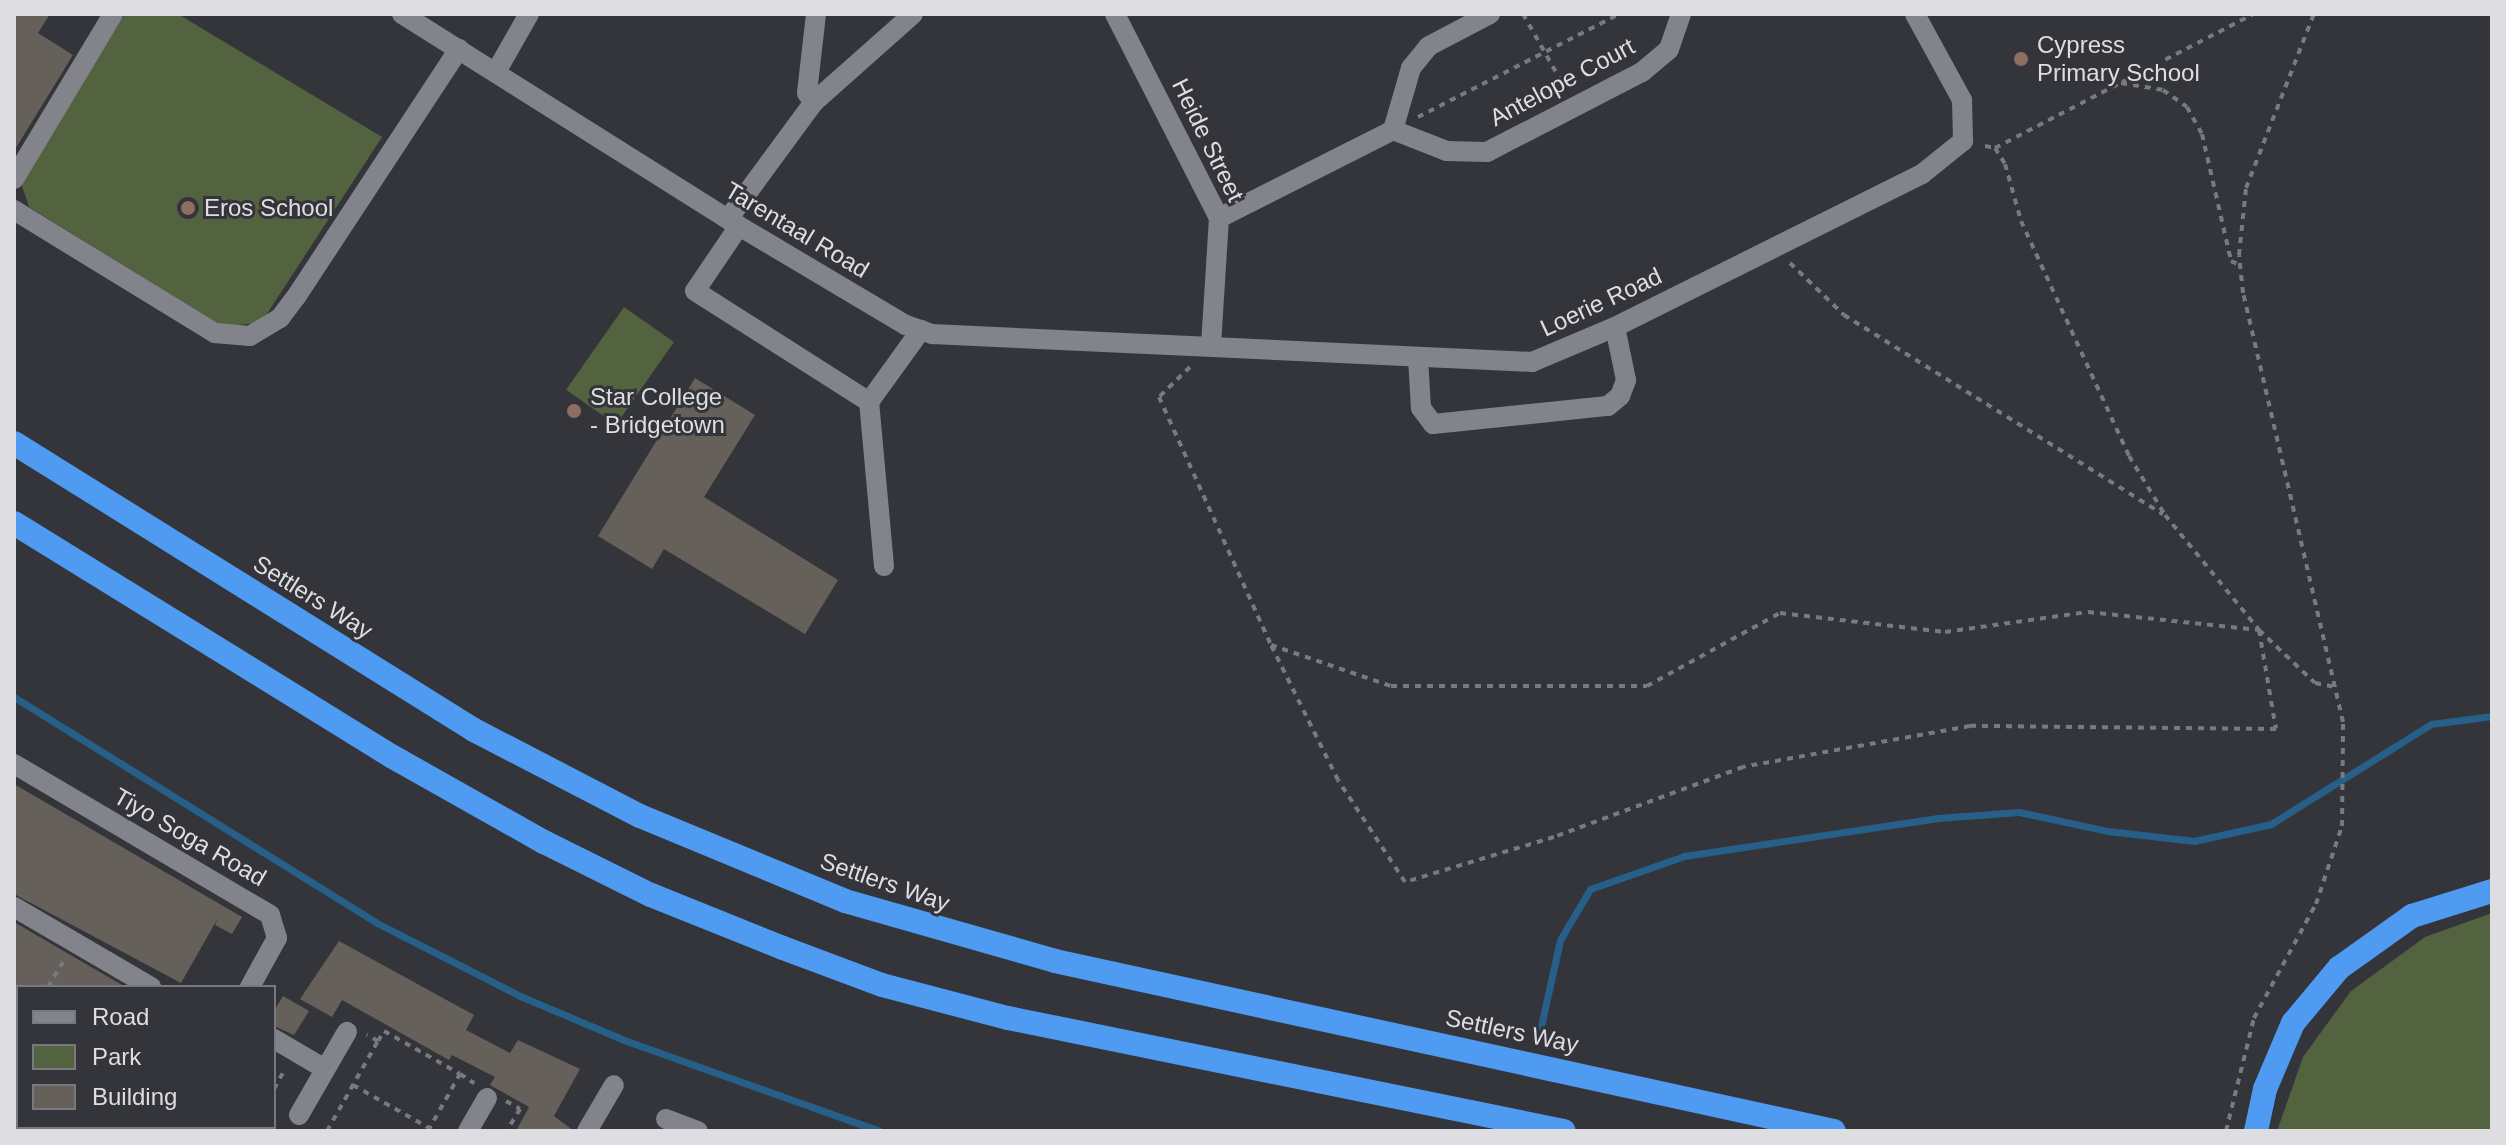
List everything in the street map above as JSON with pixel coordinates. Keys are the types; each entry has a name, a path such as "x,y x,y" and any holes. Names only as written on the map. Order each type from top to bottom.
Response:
{"highway":[{"name":"Settlers Way","path":"14,443 474,730 706,846 845,901 947,933 1834,1131"},
{"path":"14,523 393,757 544,842 690,911 918,995 1158,1051 1471,1116 1564,1131"},
{"path":"2256,1129 2265,1089 2293,1023 2339,968 2412,916 2492,891"}],"street":[{"path":"14,179 113,14"},
{"name":"Tarentaal Road","path":"402,14 733,222 921,330 953,337 1211,346"},
{"path":"496,72 529,14"},
{"path":"814,102 807,93 816,14"},
{"path":"869,402 695,291 733,222 814,102 913,14"},
{"name":"Heide Street","path":"1115,14 1219,218 1211,346"},
{"path":"1219,218 1393,130 1411,68 1429,46 1490,14"},
{"name":"Antelope Court","path":"1393,130 1447,151 1487,152 1642,72 1669,49 1681,14"},
{"path":"1915,14 1962,100 1964,136"},
{"path":"14,210 215,333 250,336 280,318 296,297 459,49"},
{"name":"Loerie Road","path":"1211,346 1532,362 1615,327 1922,174 1964,136"},
{"path":"1418,358 1421,408 1433,424 1608,406 1620,396 1626,380 1615,327"},
{"path":"884,566 869,402 921,330"},
{"name":"Tiyo Soga Road","path":"14,764 270,915 277,938 251,985"},
{"path":"14,907 148,985"},
{"path":"299,1115 325,1069 352,1031"},
{"path":"276,1040 325,1069"},
{"path":"587,1131 614,1085"},
{"path":"468,1131 487,1098"},
{"path":"666,1119 698,1131"}],"path":[{"path":"1523,14 1576,106"},
{"path":"1393,130 1619,14"},
{"path":"1964,136 1995,148 2253,14"},
{"path":"2226,1131 2254,1018 2316,904 2342,826 2343,722 2240,265 2246,188 2314,14"},
{"path":"2119,83 2163,90 2187,107 2202,134 2231,261 2240,265"},
{"path":"1995,148 2021,221 2116,429 2165,515 2259,630 2315,683 2336,687"},
{"path":"1774,248 1844,315 2165,515"},
{"path":"1211,346 1159,397 1271,645 1338,780 1405,882 1554,837 1743,767 1955,729 2276,729 2259,630"},
{"path":"1271,645 1391,686 1647,686 1780,613 1945,632 2088,612 2259,630"},
{"path":"49,985 75,942"},
{"path":"352,1031 378,1041"},
{"path":"327,1131 384,1031 460,1074"},
{"path":"276,1085 289,1062"},
{"path":"353,1085 429,1128"}],"green space":[{"path":"125,14 178,14 382,137 261,323 222,326 29,207 21,183"},
{"path":"624,307 674,342 616,425 566,390"},
{"path":"2492,913 2492,1131 2277,1131 2303,1057 2351,991 2425,937"}],"building":[{"path":"14,14 50,14 38,33 73,55 14,151"},
{"path":"695,378 755,415 704,497 838,580 805,634 664,549 652,569 598,536"},
{"path":"14,784 242,917 232,934 215,925 218,918 181,983 14,894"},
{"path":"14,922 122,985 16,985 14,987"},
{"path":"339,941 474,1015 466,1030 510,1053 518,1040 580,1069 554,1116 574,1131 516,1131 529,1107 490,1085 495,1077 452,1055 449,1060 342,1000 332,1017 300,999"},
{"path":"283,996 309,1011 294,1035 276,1027 276,1008"}],"waterway":[{"path":"14,697 375,922 520,996 624,1040 879,1131"},
{"path":"1539,1035 1560,940 1590,889 1684,856 1938,818 2019,812 2108,831 2194,841 2271,824 2431,724 2492,716"}],"place":[{"name":"Cypress Primary School","path":"2021,59"},
{"name":"Eros School","path":"188,208"},
{"name":"Star College - Bridgetown","path":"574,411"}]}
